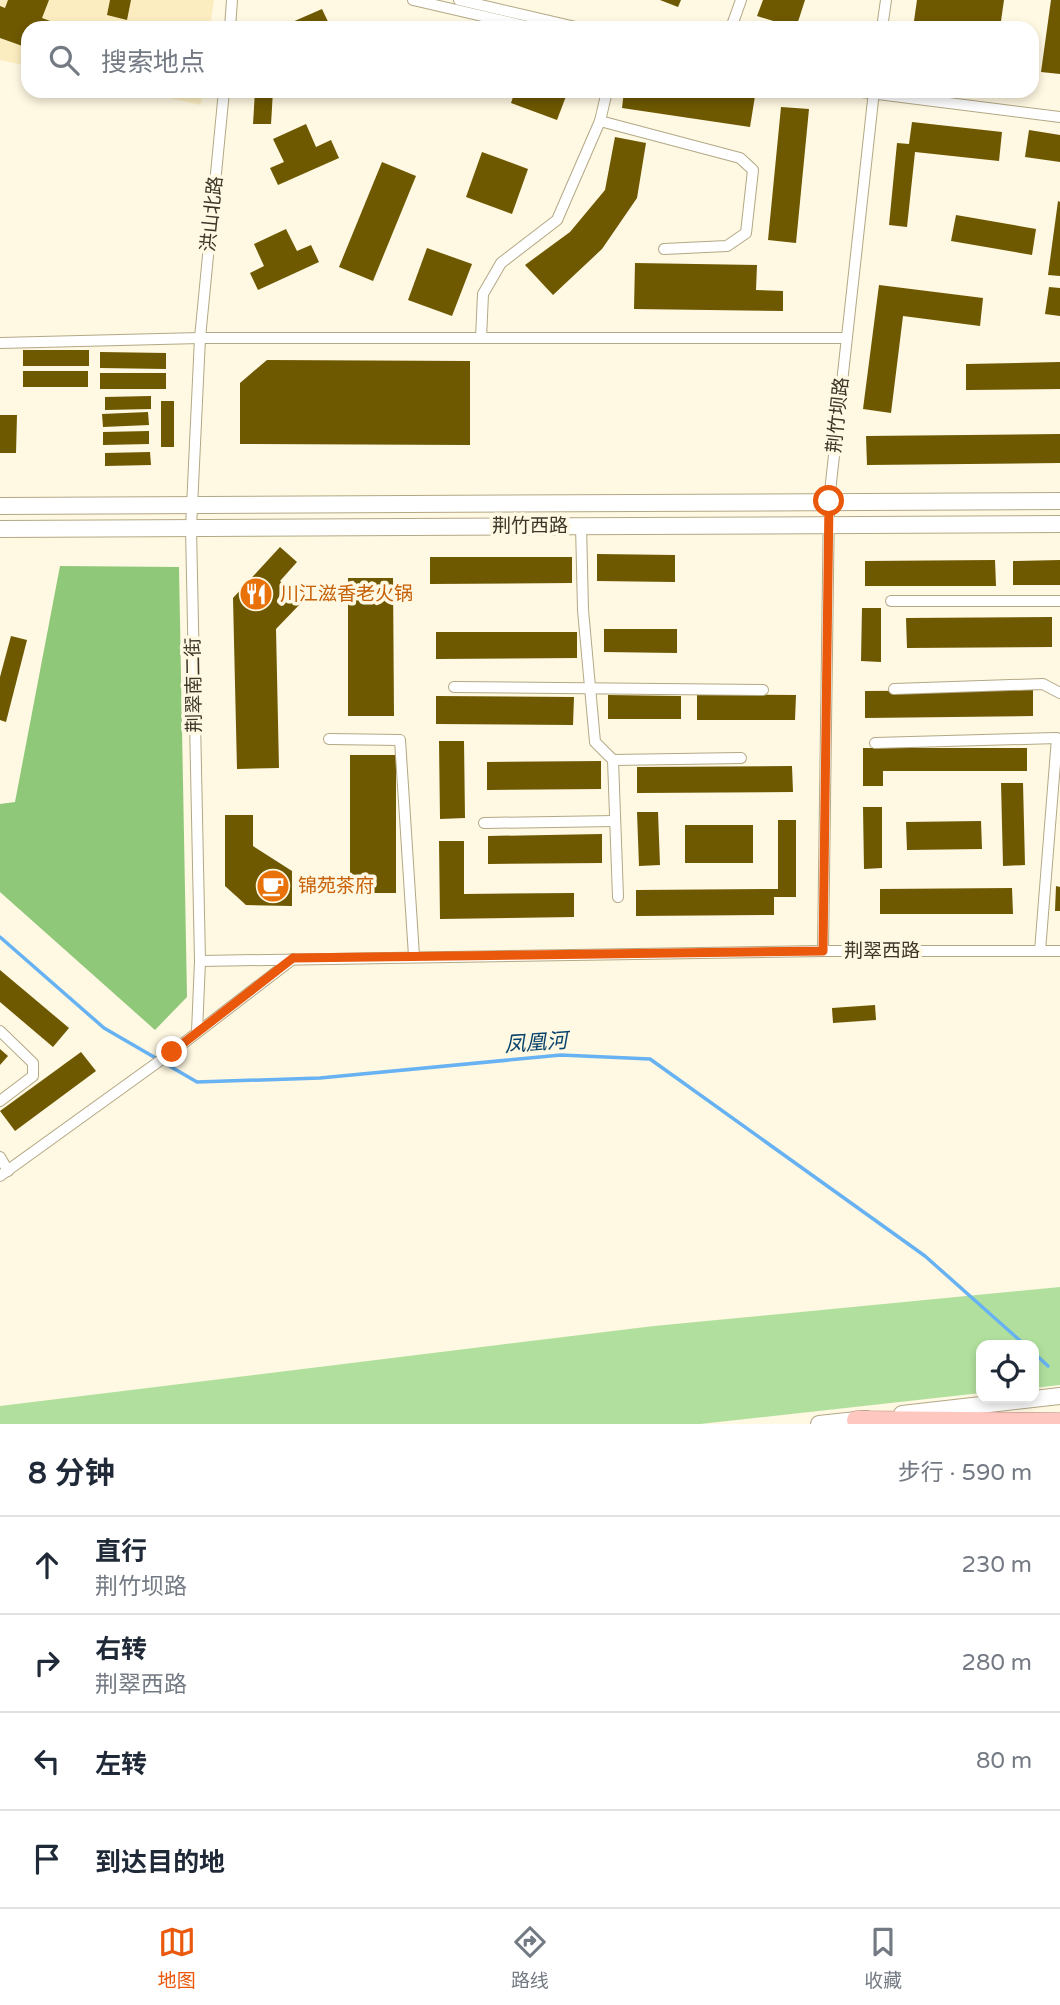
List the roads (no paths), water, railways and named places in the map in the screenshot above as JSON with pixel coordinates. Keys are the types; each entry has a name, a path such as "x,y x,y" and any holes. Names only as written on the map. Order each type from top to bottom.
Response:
{"highway":[{"path":"856,1420 1060,1422"}],"main road":[{"name":"荆竹西路","path":"0,506 1060,500"},
{"name":"荆竹西路","path":"0,529 1060,524"},
{"path":"819,1424 1060,1396"}],"street":[{"path":"230,21 232,0"},
{"path":"413,0 504,21"},
{"path":"459,0 550,21"},
{"path":"734,21 741,0"},
{"path":"884,21 886,0"},
{"name":"洪山北路","path":"200,338 223,98"},
{"path":"481,338 483,294 501,263 557,220 600,121 605,98"},
{"name":"荆竹坝路","path":"823,951 829,501 872,98"},
{"path":"923,98 1060,117"},
{"path":"600,121 740,158 753,170 746,233 727,246 664,249"},
{"path":"0,343 200,338 846,338"},
{"name":"荆翠南二街","path":"197,1032 200,961 191,528 200,338"},
{"path":"581,525 583,610 595,742 613,760 618,897"},
{"path":"891,601 1060,601"},
{"path":"894,689 1043,684 1060,693"},
{"path":"454,687 763,690"},
{"path":"329,738 400,740 414,956"},
{"path":"875,743 1059,738 1040,951"},
{"path":"613,760 741,758"},
{"path":"484,823 615,821"},
{"name":"荆翠西路","path":"200,961 823,951 1060,951"},
{"path":"0,1157 4,1173 172,1052 293,958"},
{"path":"0,1031 33,1063 33,1076 0,1101"}],"waterway":[{"name":"凤凰河","path":"0,937 104,1028 197,1082 320,1078 561,1055 650,1059 925,1256 1019,1340"},
{"name":"凤凰河","path":"1039,1358 1048,1366"}],"place":[{"name":"川江滋香老火锅","path":"256,594"},
{"name":"锦苑茶府","path":"273,886"}]}
